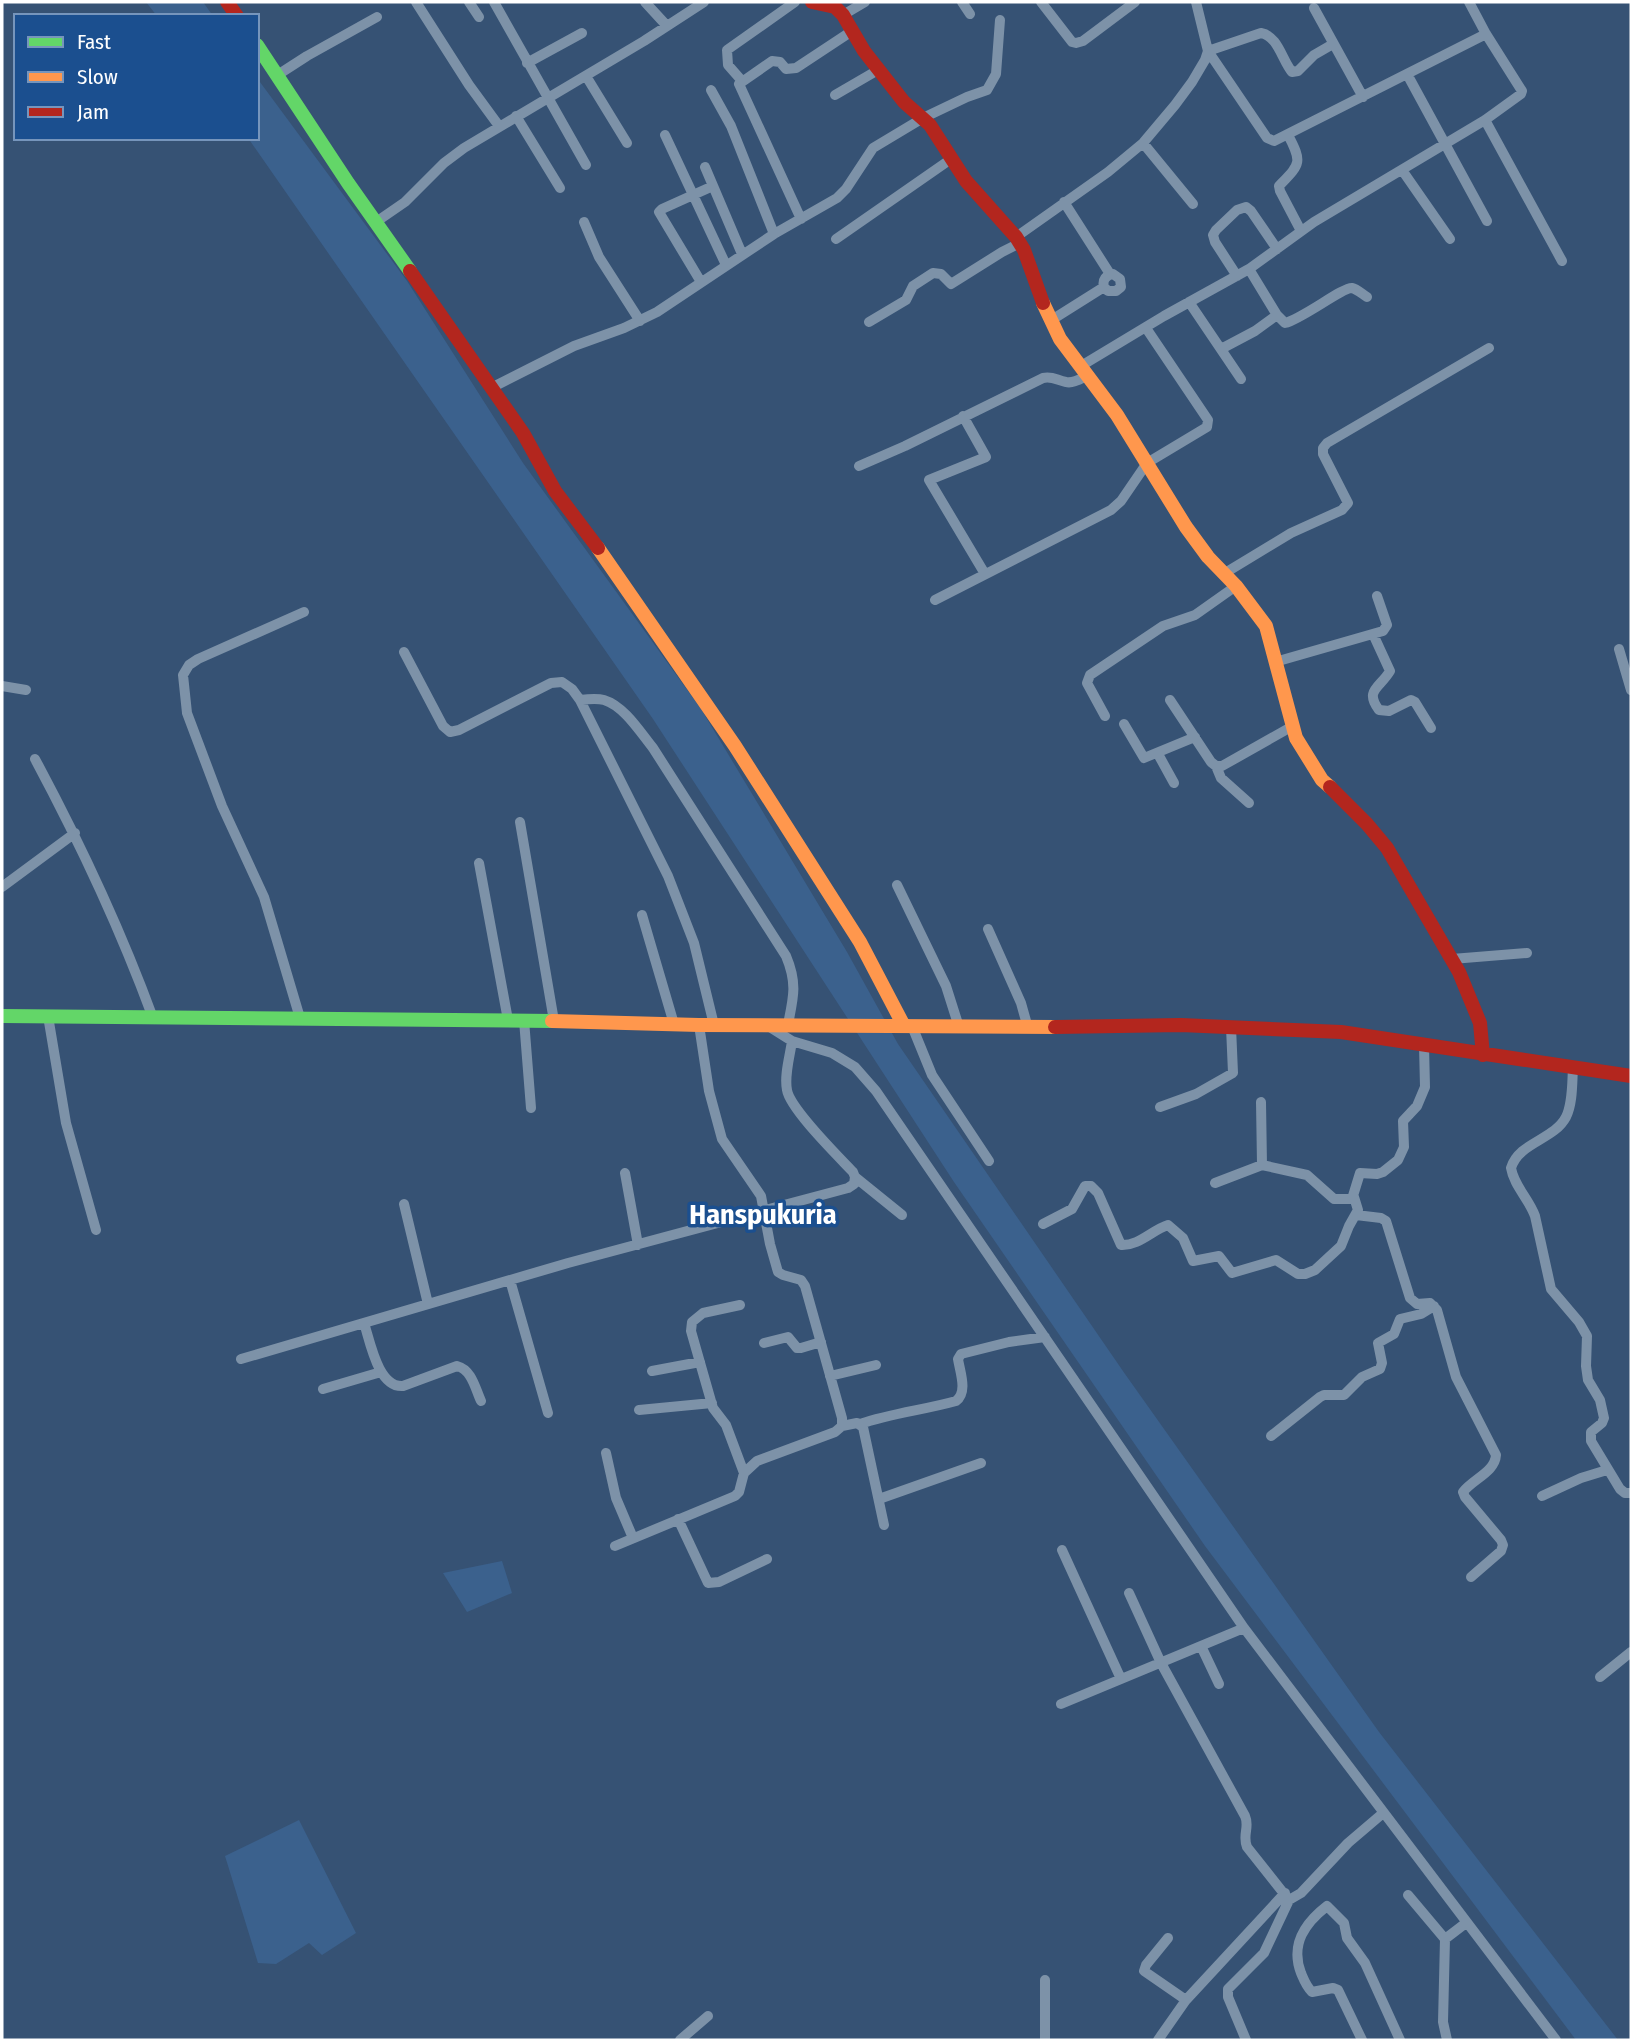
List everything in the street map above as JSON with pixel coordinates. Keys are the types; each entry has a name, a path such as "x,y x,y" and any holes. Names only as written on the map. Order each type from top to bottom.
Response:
{"street":[{"path":"416,2 469,85 499,126"},
{"path":"469,2 479,17"},
{"path":"494,2 586,165"},
{"path":"645,2 667,26"},
{"path":"376,222 405,202 444,163 499,126 586,76 704,2"},
{"path":"742,80 728,65 727,50 795,2"},
{"path":"812,2 835,6 843,15 878,69 904,102 937,134 966,181 1018,240 1050,321 1060,339 1147,463 1186,527 1266,626 1291,727 1322,780 1367,824 1387,848 1452,959 1480,1023 1483,1055"},
{"path":"843,15 865,2"},
{"path":"962,2 970,13"},
{"path":"1041,2 1072,42 1076,43 1083,41 1135,2"},
{"path":"1196,2 1208,51 1267,138 1274,141 1486,34"},
{"path":"859,466 1043,378 1051,376 1065,382 1085,371 1146,328 1249,269 1301,231 1485,120 1523,92 1469,2"},
{"path":"1314,8 1363,97"},
{"path":"276,76 377,17"},
{"path":"491,388 575,346 640,321 774,233 826,205 846,189 873,148 923,118 967,96 987,90 996,74 1000,20"},
{"path":"801,219 739,84 776,60 791,70 852,31"},
{"path":"527,63 582,33"},
{"path":"1208,51 1261,33 1267,34 1292,72 1298,71 1314,55 1334,44"},
{"path":"259,48 523,433 555,491 608,562 735,746 860,942 932,1075 989,1161"},
{"path":"869,322 906,300 912,286 933,273 941,274 951,284 1018,240 1064,202 1108,172 1143,143 1192,82 1208,51"},
{"path":"835,95 878,69"},
{"path":"1407,74 1488,221"},
{"path":"586,76 627,143"},
{"path":"712,90 731,125 774,233"},
{"path":"516,116 560,188"},
{"path":"1485,120 1562,261"},
{"path":"666,135 726,265"},
{"path":"1288,135 1299,160 1291,177 1279,186 1301,231"},
{"path":"1143,143 1193,204"},
{"path":"836,239 951,159"},
{"path":"705,167 742,254"},
{"path":"1402,170 1450,239"},
{"path":"701,282 659,212 713,186"},
{"path":"1064,202 1110,274 1118,276 1121,281 1121,287 1114,292 1104,287"},
{"path":"1237,276 1213,235 1237,210 1246,207 1251,211 1277,249"},
{"path":"584,222 599,257 640,321"},
{"path":"1249,269 1277,315 1285,323 1312,311 1341,290 1354,289 1367,297"},
{"path":"1104,287 1105,278 1110,274"},
{"path":"1050,321 1104,287"},
{"path":"1189,302 1241,379"},
{"path":"1221,349 1255,331 1277,315"},
{"path":"935,600 1117,506 1147,463 1209,424 1146,328"},
{"path":"1225,573 1291,533 1342,510 1348,503 1323,454 1327,443 1489,348"},
{"path":"963,416 986,457 929,480 985,574"},
{"path":"1105,716 1087,683 1090,674 1163,626 1195,615 1236,586"},
{"path":"1275,662 1383,631 1387,625 1377,596"},
{"path":"300,1018 264,897 222,806 193,734 187,713 183,676 189,665 198,659 303,612"},
{"path":"1373,634 1390,671 1373,692 1372,701 1379,710 1384,711 1407,701 1415,702 1431,728"},
{"path":"1619,649 1631,690"},
{"path":"404,652 443,726 450,732 551,683 562,682 572,689 580,700 668,876 694,943 706,1025 709,1091 722,1139 756,1185 766,1211 775,1265 783,1275 795,1277 805,1286 831,1376 842,1426"},
{"path":"2,686 26,690"},
{"path":"580,700 604,700 615,706 653,748 786,956 793,974 795,991 788,1024"},
{"path":"1170,700 1216,766 1221,778 1249,803"},
{"path":"1124,724 1140,755 1148,758 1195,737"},
{"path":"1216,766 1222,766 1291,727"},
{"path":"1158,754 1174,783"},
{"path":"35,759 75,833 153,1018"},
{"path":"520,822 554,1021"},
{"path":"2,887 75,833"},
{"path":"479,863 508,1020"},
{"path":"897,885 946,986 958,1027"},
{"path":"642,915 674,1024"},
{"path":"988,929 1021,1003 1028,1028"},
{"path":"1452,959 1527,953"},
{"path":"2,1016 524,1020 706,1025 836,1024 1028,1028 1231,1027 1341,1032 1631,1076"},
{"path":"48,1016 66,1123 96,1230"},
{"path":"524,1020 531,1108"},
{"path":"765,1024 792,1041 832,1053 855,1067 866,1078 1244,1628 1382,1814 1556,2040"},
{"path":"1160,1107 1196,1094 1233,1073 1231,1027"},
{"path":"792,1041 786,1081 789,1098 855,1177 902,1215"},
{"path":"1043,1224 1072,1209 1079,1201 1085,1186 1091,1186 1098,1193 1121,1245 1127,1246 1168,1225 1183,1238 1193,1261 1219,1255 1232,1273 1276,1261 1298,1274 1305,1275 1315,1270 1342,1245 1358,1206 1354,1197 1360,1173 1383,1172 1402,1153 1402,1121 1417,1106 1425,1087 1424,1045"},
{"path":"1573,1068 1566,1117 1560,1125 1518,1154 1511,1168 1515,1182 1531,1205 1535,1216 1551,1289 1580,1322 1587,1335 1588,1380 1600,1400 1604,1418 1589,1436 1620,1489 1631,1493"},
{"path":"1261,1102 1262,1165"},
{"path":"1215,1183 1262,1165 1311,1177 1334,1199 1354,1197"},
{"path":"625,1173 638,1245"},
{"path":"241,1360 510,1280 840,1192 853,1184 855,1177"},
{"path":"404,1204 428,1304"},
{"path":"1356,1214 1386,1221 1410,1298 1417,1304 1434,1306 1440,1317 1456,1377 1496,1455 1492,1467 1463,1492 1503,1545 1501,1551 1471,1577"},
{"path":"510,1280 548,1413"},
{"path":"740,1305 703,1313 694,1320 691,1331 712,1403 726,1425 744,1473"},
{"path":"1271,1436 1320,1397 1344,1395 1362,1377 1380,1369 1380,1340 1394,1334 1400,1320 1421,1314 1434,1306"},
{"path":"364,1323 381,1372 397,1387 457,1366 471,1376 481,1401"},
{"path":"764,1343 788,1337 795,1346 801,1348 821,1342"},
{"path":"615,1546 735,1496 739,1492 744,1473 757,1461 835,1432 842,1426 956,1401 963,1391 958,1359 961,1354 1009,1342 1045,1337"},
{"path":"652,1371 700,1362"},
{"path":"831,1376 876,1365"},
{"path":"323,1389 381,1372"},
{"path":"639,1410 712,1403"},
{"path":"860,1424 884,1525"},
{"path":"606,1453 616,1498 633,1538"},
{"path":"879,1499 981,1463"},
{"path":"1542,1496 1581,1478 1607,1470"},
{"path":"678,1519 708,1583 719,1582 767,1559"},
{"path":"1062,1550 1121,1679"},
{"path":"1129,1592 1161,1663 1245,1816 1249,1827 1244,1837 1247,1846 1287,1897"},
{"path":"1061,1704 1244,1628"},
{"path":"1200,1646 1219,1684"},
{"path":"1600,1677 1631,1652"},
{"path":"1158,2040 1186,2000 1287,1897 1301,1893 1349,1843 1382,1814"},
{"path":"1408,1895 1445,1939 1443,2022 1447,2040"},
{"path":"1246,2040 1228,1997 1228,1989 1264,1953 1287,1897"},
{"path":"1362,2040 1338,1990 1333,1988 1312,1992 1307,1987 1297,1963 1296,1953 1305,1927 1310,1919 1327,1906 1344,1923 1347,1938 1365,1963 1401,2040"},
{"path":"1445,1939 1462,1926"},
{"path":"1168,1938 1144,1971 1186,2000"},
{"path":"1045,1980 1045,2040"},
{"path":"680,2040 708,2016"}],"water":[{"path":"146,2 203,2 212,14 155,14"},
{"path":"259,81 407,281 523,463 701,709 847,952 898,1044 1125,1374 1379,1732 1618,2040 1576,2040 1205,1546 954,1182 653,719 249,140 259,140"},
{"path":"502,1561 512,1593 467,1612 443,1573"},
{"path":"299,1820 356,1933 322,1955 309,1943 276,1964 258,1963 225,1856"}],"traffic: fast":[{"path":"259,48 410,271"},
{"path":"2,1016 552,1021"}],"traffic: slow":[{"path":"1043,303 1060,339 1117,415 1186,527 1266,626 1296,738 1322,780 1330,787"},
{"path":"598,548 735,746 860,942 904,1026"},
{"path":"552,1021 699,1025 1055,1027"}],"traffic: jam":[{"path":"227,2 236,14"},
{"path":"812,2 835,7 843,15 864,51 904,102 930,125 966,181 1016,237 1024,250 1043,303"},
{"path":"410,271 523,433 555,491 598,548"},
{"path":"1330,787 1387,848 1459,972 1480,1023 1483,1055"},
{"path":"1055,1027 1181,1025 1341,1032 1631,1076"}],"district":[{"name":"Hanspukuria","path":"763,1214"}]}
